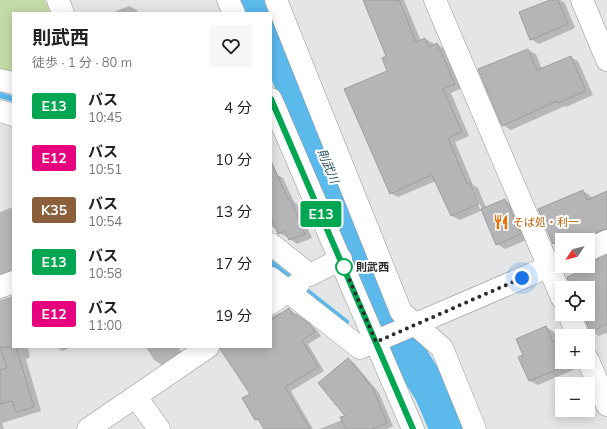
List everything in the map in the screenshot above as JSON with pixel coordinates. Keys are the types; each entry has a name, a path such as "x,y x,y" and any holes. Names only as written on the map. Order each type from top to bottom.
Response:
{"street":[{"path":"58,0 63,12"},
{"path":"228,0 234,12"},
{"path":"276,0 401,312 396,333 413,429"},
{"path":"435,0 555,262"},
{"path":"582,0 607,60"},
{"path":"0,80 12,83"},
{"path":"272,101 341,259 396,333 442,348 475,429"},
{"path":"0,111 12,115"},
{"path":"595,247 607,241"},
{"path":"272,246 290,285 360,348 555,264"},
{"path":"290,285 341,259"},
{"path":"0,287 12,282"},
{"path":"88,429 207,348"},
{"path":"592,369 607,406"},
{"path":"136,397 159,429"}],"green space":[{"path":"0,0 45,0 51,12 12,12 12,72 0,69"}],"building":[{"path":"363,0 399,0 416,42 425,38 429,47 437,43 455,84 443,89 462,132 448,138 467,184 470,182 479,204 451,216 432,175 390,194 344,89 387,71 382,58 386,56"},
{"path":"550,0 558,0 568,24 530,40 519,12"},
{"path":"528,49 537,70 571,56 586,91 558,103 557,101 502,126 478,69"},
{"path":"272,163 288,199 290,198 305,234 289,240 285,231 278,234 272,220"},
{"path":"583,190 587,200 607,191 607,229 595,233 555,233 555,243 553,244 538,209"},
{"name":"そば処・利一","path":"505,199 521,234 496,245 481,209"},
{"path":"607,255 607,324 595,330 589,329 586,321 595,321 595,281 568,281 567,277 576,273 595,273 595,260"},
{"path":"289,308 294,316 296,314 310,324 315,332 302,340 318,367 285,387 310,429 264,429 258,419 255,420 242,398 250,394 220,349 272,348 272,319"},
{"path":"546,326 553,342 555,341 555,369 558,369 529,381 518,357 523,355 516,339"},
{"path":"0,347 16,348 34,407 16,412 12,401 0,404 0,370 7,368"},
{"path":"348,358 373,388 387,423 372,429 346,429 340,417 345,416 318,383"}],"waterway":[{"name":"則武川","path":"257,0 263,12"},
{"name":"則武川","path":"272,34 377,283 410,357 432,392 448,429"},
{"path":"0,95 12,99"},
{"path":"272,264 346,322"}],"bus line":[{"name":"E13","path":"272,101 413,429"}],"place":[{"name":"そば処・利一","path":"501,222"},
{"name":"則武西","path":"344,267"}],"route":[{"path":"344,267 376,342 522,278"}]}
